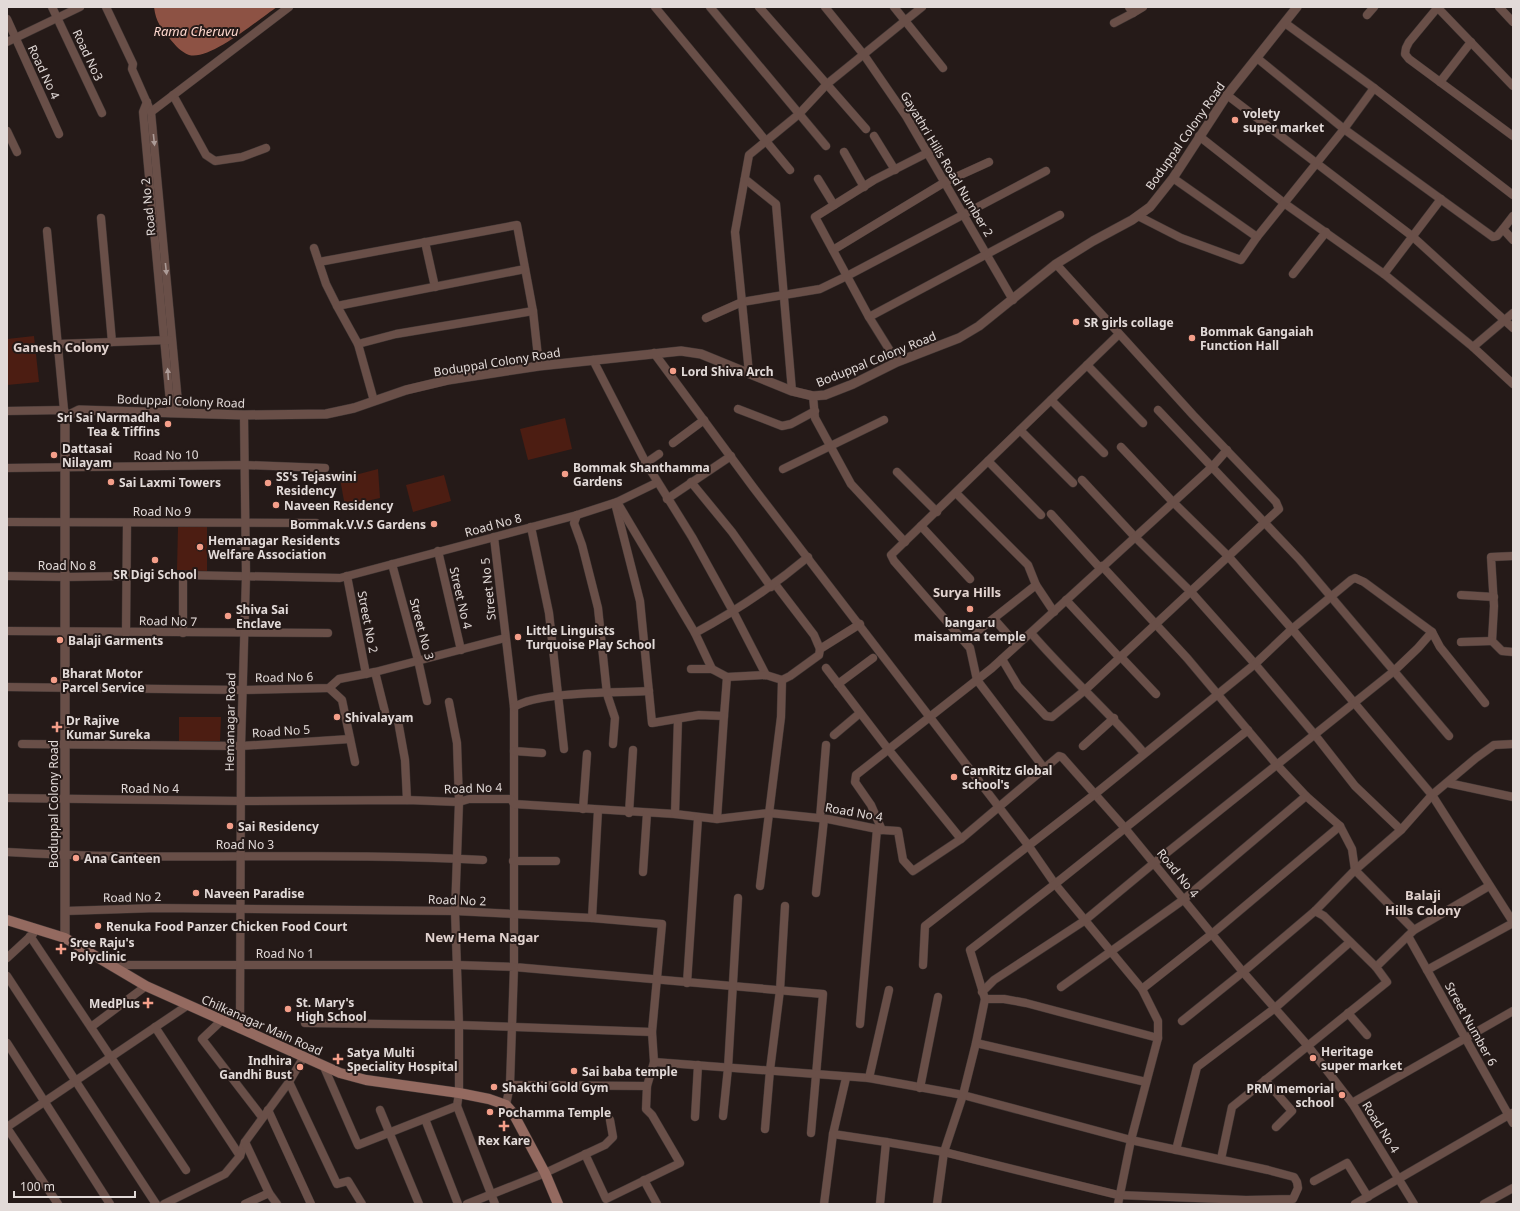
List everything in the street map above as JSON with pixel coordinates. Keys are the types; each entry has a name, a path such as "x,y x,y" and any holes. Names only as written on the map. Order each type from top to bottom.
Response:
{"main road":[{"name":"Chilkanagar Main Road","path":"7,920 33,933 65,938 113,965 146,986 324,1067 366,1080 459,1093 489,1099 506,1105"},
{"path":"506,1105 513,1113 545,1173 558,1204"}],"street":[{"name":"Road No3","path":"52,7 102,113"},
{"path":"7,42 80,7"},
{"path":"101,7 129,66 132,69"},
{"name":"Road No 2","path":"106,7 133,64 132,69 151,112 169,340"},
{"path":"151,112 290,7"},
{"path":"655,7 790,170"},
{"path":"710,7 826,146"},
{"path":"759,7 866,129"},
{"name":"Gayathri Hills Road Number 2","path":"825,7 864,54 929,152 962,214 1013,300"},
{"path":"894,7 943,68"},
{"path":"749,373 735,232 749,155 800,114 827,84 922,7"},
{"path":"1114,23 1131,10 1143,7"},
{"name":"Boduppal Colony Road","path":"65,938 64,799 66,744 66,577 64,468 66,413 79,410 244,415 326,414 374,401 406,390 448,380 539,366 681,351 701,354 792,391 813,396 825,395 853,384 897,362 959,338 979,326 1056,264 1138,216 1150,207 1173,178 1227,95 1297,7"},
{"path":"1367,15 1374,7"},
{"path":"1513,86 1437,7 1409,42 1405,54 1409,59 1513,136"},
{"path":"1499,7 1513,22"},
{"name":"Road No 4","path":"7,19 59,134"},
{"path":"1285,23 1374,88 1513,195"},
{"path":"1440,82 1471,42"},
{"path":"1256,58 1344,129 1493,237 1497,236 1513,216"},
{"path":"1138,216 1181,238 1243,260 1257,237 1344,129 1374,88"},
{"path":"173,95 206,155 215,161 242,157 266,148"},
{"path":"1227,95 1315,164 1412,236 1513,328"},
{"path":"147,102 143,112 169,340 175,413"},
{"path":"7,131 17,152"},
{"path":"874,136 895,170"},
{"path":"1199,136 1284,203 1384,274 1473,347 1513,384"},
{"path":"844,152 864,187"},
{"path":"897,362 869,317 816,217 864,187 929,152"},
{"path":"833,250 945,182 989,162"},
{"path":"706,318 742,302 820,289 1046,171"},
{"path":"1173,178 1257,237"},
{"path":"745,179 776,204 792,391"},
{"path":"818,179 834,205"},
{"path":"1384,274 1440,199"},
{"path":"869,317 1060,215"},
{"path":"101,218 112,342"},
{"path":"319,262 517,225 533,311 539,366"},
{"path":"1503,229 1513,240"},
{"path":"7,411 66,413 47,231"},
{"path":"1293,274 1326,232"},
{"path":"425,242 435,287"},
{"path":"314,248 337,306 358,344 374,401"},
{"path":"1002,659 1018,686 1049,718 1084,691 1279,509 1276,502 1119,334 1056,264"},
{"path":"337,306 525,269"},
{"path":"358,344 396,334 533,311"},
{"path":"1473,347 1513,313"},
{"path":"1044,768 977,680 970,648 965,641 891,558 892,553 937,512 1119,334"},
{"path":"58,344 169,340"},
{"path":"654,353 753,487 1028,844 1055,884 1084,921 1142,989 1158,1021 1158,1038 1131,1140 1118,1195 1118,1204"},
{"path":"593,360 656,483 692,537 734,612 766,676"},
{"path":"1087,365 1143,423"},
{"path":"813,396 815,418 851,484 905,542"},
{"path":"1052,400 1104,453"},
{"path":"738,409 782,426 791,424 814,411"},
{"path":"1158,410 1213,466 1264,523 1299,559 1449,736"},
{"name":"Hemanagar Road","path":"240,1029 241,746 246,576 244,415"},
{"path":"673,443 704,420"},
{"path":"783,469 884,420"},
{"path":"1020,430 1073,483"},
{"path":"1121,446 1172,502 1228,556 1355,702 1432,795 1513,922 1427,970"},
{"path":"860,1024 880,830 871,805 855,782 856,776 1002,659 1213,466 1227,450"},
{"path":"646,463 659,454"},
{"path":"668,499 731,456"},
{"path":"988,462 1041,515"},
{"name":"Road No 10","path":"7,468 244,465 325,468"},
{"path":"897,472 937,512"},
{"path":"1082,480 1135,538 1191,592 1255,664 1315,735 1355,786 1401,830"},
{"path":"691,482 732,532 773,586 814,635 820,649"},
{"name":"Road No 8","path":"183,634 184,575 340,578 577,515 616,502 656,483"},
{"path":"956,493 1028,565 1036,585 1054,612"},
{"path":"616,502 695,633 712,669"},
{"path":"616,502 640,601 652,723 699,715 724,716"},
{"path":"1051,514 1217,693 1277,765 1306,796 1340,826 1352,849 1355,870"},
{"path":"577,515 574,523 582,545 598,608 607,694 615,718 614,744"},
{"name":"Road No 9","path":"7,522 316,523"},
{"path":"126,632 127,523"},
{"path":"922,526 970,579"},
{"path":"531,527 549,613 564,749"},
{"name":"Street No 5","path":"494,537 514,707 513,1027 510,1085 506,1105"},
{"name":"Street No 4","path":"438,551 461,650"},
{"path":"1492,641 1494,597 1490,556 1513,556"},
{"path":"695,633 734,612 773,586 808,557"},
{"name":"Street No 3","path":"392,564 418,660 427,701"},
{"name":"Road No 8","path":"7,576 126,576"},
{"name":"Street No 2","path":"347,576 366,674"},
{"path":"923,965 925,926 1028,844 1095,794 1217,693 1255,664 1292,629 1355,578 1364,582 1432,632 1440,647 1485,703"},
{"path":"965,641 1036,585"},
{"path":"1461,595 1494,597"},
{"path":"1066,600 1156,694"},
{"path":"994,619 1017,645"},
{"path":"690,669 712,669 727,677 766,676 782,680 790,676 818,655 820,649 860,624"},
{"name":"Road No 7","path":"7,631 183,634 328,633"},
{"path":"983,995 994,980 1084,921 1154,863 1315,735 1394,671 1432,632"},
{"path":"1030,633 1084,691 1114,718 1144,753"},
{"name":"Road No 6","path":"7,687 242,690 329,688 339,679 376,672 505,638"},
{"path":"1461,642 1492,641 1502,651 1513,652"},
{"path":"838,684 874,658"},
{"path":"826,668 888,749 961,839"},
{"path":"376,672 385,712"},
{"path":"717,819 727,677"},
{"path":"760,886 781,717 782,680"},
{"path":"329,688 342,700 355,762"},
{"path":"514,707 523,701 559,695 649,691"},
{"path":"449,702 457,743 459,802 455,911 459,1025 459,1093 457,1106 495,1204"},
{"path":"834,735 860,713"},
{"path":"1083,746 1114,718"},
{"path":"675,814 678,719"},
{"path":"398,721 404,760 407,800"},
{"path":"937,1204 944,1152 963,1095 976,1043 983,995 970,950 1248,730"},
{"name":"Road No 5","path":"22,744 241,746 350,739"},
{"path":"1182,1020 1243,972 1315,911 1355,870 1401,830 1432,795 1476,758 1494,745 1513,744"},
{"path":"816,893 826,745"},
{"path":"629,812 633,750"},
{"path":"514,751 542,753"},
{"path":"583,809 586,754"},
{"name":"Road No 4","path":"7,798 241,801 407,800 459,802 469,799 511,799 514,804 675,814 698,818 717,819 769,813 822,818 880,830 898,831 902,860 913,871 961,839 1059,756 1062,757 1124,827 1183,900 1213,933 1243,972 1308,1046 1352,1103 1414,1204"},
{"path":"1448,783 1513,797"},
{"path":"1061,987 1183,900 1306,796"},
{"path":"592,918 598,810"},
{"path":"643,872 647,813"},
{"path":"687,983 698,818"},
{"path":"1142,989 1213,933 1340,826"},
{"name":"Road No 3","path":"7,852 65,855 456,858 484,860"},
{"path":"513,861 556,861"},
{"name":"Street Number 6","path":"1355,870 1411,933 1427,970 1464,1038 1511,1114 1513,1123"},
{"path":"1376,966 1411,933 1489,886"},
{"path":"723,1116 728,1068 738,898"},
{"path":"765,1129 770,1070 780,990 785,906"},
{"name":"Road No 2","path":"65,911 157,908 455,911 592,918 662,924 652,1032 654,1062 648,1086 646,1109 652,1115 680,1163 644,1180"},
{"path":"1220,1159 1232,1107 1387,982 1376,966 1324,916 1315,911"},
{"path":"7,958 33,933 91,1028 186,1170"},
{"path":"1176,1150 1197,1067 1275,1008 1350,942"},
{"name":"Road No 1","path":"113,965 457,965 514,967 823,994 816,1074"},
{"path":"7,976 156,1204"},
{"path":"91,1028 146,986"},
{"path":"869,1078 889,990"},
{"path":"983,995 1026,1003 1158,1038"},
{"path":"920,1088 938,997"},
{"path":"58,1204 7,1127 188,1006"},
{"path":"1352,1103 1513,1011"},
{"path":"1348,1013 1367,1035"},
{"path":"221,1021 202,1039 262,1117"},
{"path":"305,1023 459,1025 652,1032"},
{"path":"155,1028 240,1156"},
{"path":"7,1043 46,1101 110,1204"},
{"path":"976,1043 1146,1082"},
{"path":"168,1203 225,1174 240,1156 245,1142 288,1082 303,1058"},
{"path":"654,1062 770,1070 846,1078 869,1078 963,1095 1131,1140 1294,1177 1297,1182 1296,1194 1293,1199 1247,1202 1118,1195 944,1152 833,1134"},
{"path":"695,1117 698,1065"},
{"path":"324,1067 358,1145 457,1106"},
{"path":"811,1133 816,1074"},
{"path":"824,1204 833,1134 846,1078"},
{"path":"1265,1080 1292,1111 1276,1127"},
{"path":"288,1082 337,1184 348,1181 362,1204"},
{"path":"510,1085 648,1086"},
{"path":"268,1110 311,1204"},
{"path":"380,1110 419,1204"},
{"path":"1355,1204 1511,1114"},
{"path":"424,1119 458,1204"},
{"path":"467,1204 545,1173 605,1145 613,1137 610,1120"},
{"path":"245,1142 269,1193 277,1204"},
{"path":"880,1204 886,1142"},
{"path":"585,1154 606,1199 644,1180 656,1204"},
{"path":"1314,1181 1347,1163 1368,1197"},
{"path":"1484,1204 1513,1188"},
{"path":"245,1204 269,1193"}],"shaded area":[{"path":"34,336 39,382 7,385 7,339"},
{"path":"565,418 572,449 528,460 520,429"},
{"path":"378,469 380,498 345,506 340,479"},
{"path":"444,475 451,501 413,512 406,485"},
{"path":"178,527 207,527 207,571 177,570"},
{"path":"179,717 221,717 220,741 179,741"}],"water":[{"name":"Rama Cheruvu","path":"154,7 277,7 221,46 209,52 198,55 189,55 174,44 164,31 156,17"}],"place":[{"name":"volety super market","path":"1235,120"},
{"name":"SR girls collage","path":"1076,322"},
{"name":"Bommak Gangaiah Function Hall","path":"1192,338"},
{"name":"Lord Shiva Arch","path":"673,371"},
{"name":"Sri Sai Narmadha Tea & Tiffins","path":"168,424"},
{"name":"Dattasai Nilayam","path":"54,455"},
{"name":"Bommak Shanthamma Gardens","path":"565,474"},
{"name":"Sai Laxmi Towers","path":"111,482"},
{"name":"SS's Tejaswini Residency","path":"268,483"},
{"name":"Naveen Residency","path":"276,505"},
{"name":"Bommak.V.V.S Gardens","path":"434,524"},
{"name":"Hemanagar Residents Welfare Association","path":"200,547"},
{"name":"SR Digi School","path":"155,560"},
{"name":"bangaru maisamma temple","path":"970,609"},
{"name":"Shiva Sai Enclave","path":"228,616"},
{"name":"Little Linguists Turquoise Play School","path":"518,637"},
{"name":"Balaji Garments","path":"60,640"},
{"name":"Bharat Motor Parcel Service","path":"54,680"},
{"name":"Shivalayam","path":"337,717"},
{"name":"Dr Rajive Kumar Sureka","path":"57,727"},
{"name":"CamRitz Global school's","path":"954,777"},
{"name":"Sai Residency","path":"230,826"},
{"name":"Ana Canteen","path":"76,858"},
{"name":"Naveen Paradise","path":"196,893"},
{"name":"Renuka Food Panzer Chicken Food Court","path":"98,926"},
{"name":"Sree Raju's Polyclinic","path":"61,949"},
{"name":"MedPlus","path":"148,1003"},
{"name":"St. Mary's High School","path":"288,1009"},
{"name":"Heritage super market","path":"1313,1058"},
{"name":"Satya Multi Speciality Hospital","path":"338,1059"},
{"name":"Indhira Gandhi Bust","path":"300,1067"},
{"name":"Sai baba temple","path":"574,1071"},
{"name":"Shakthi Gold Gym","path":"494,1087"},
{"name":"PRM memorial school","path":"1342,1095"},
{"name":"Pochamma Temple","path":"490,1112"},
{"name":"Rex Kare","path":"504,1126"}],"district":[{"name":"Ganesh Colony","path":"61,347"},
{"name":"Surya Hills","path":"967,592"},
{"name":"Balaji Hills Colony","path":"1423,902"},
{"name":"New Hema Nagar","path":"482,937"}]}
